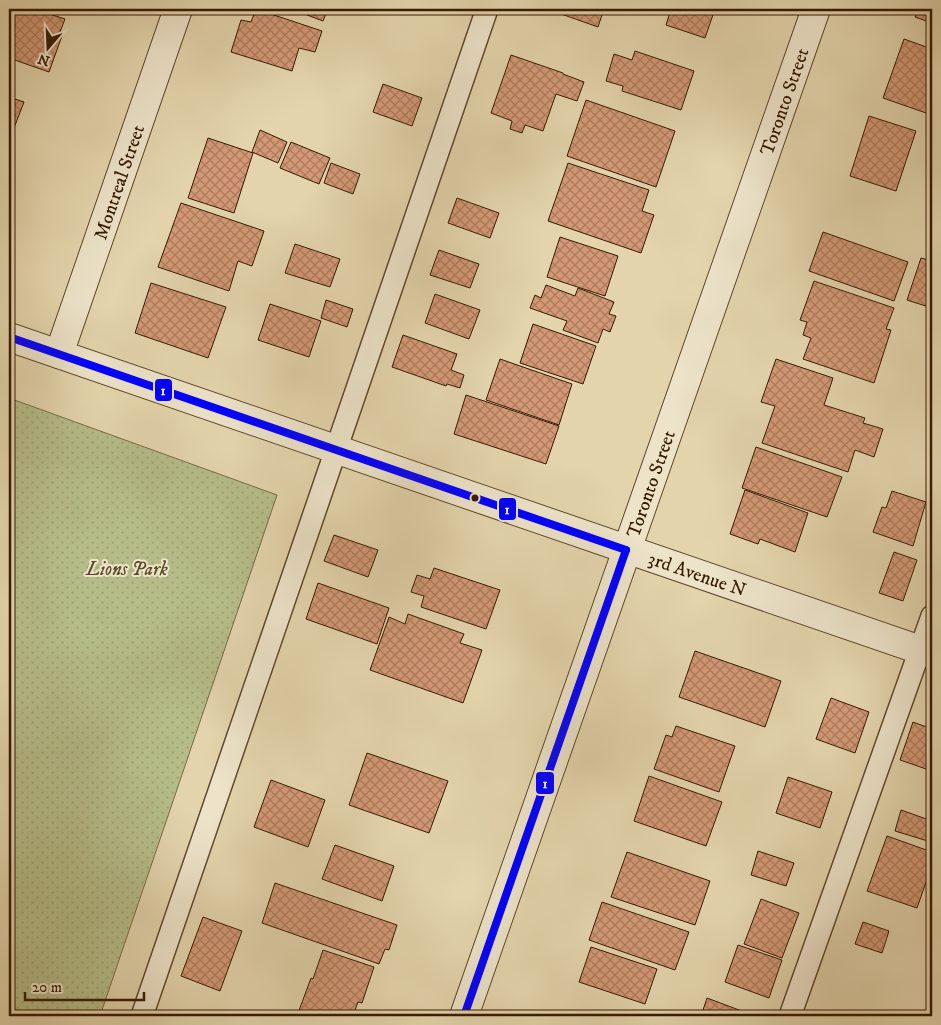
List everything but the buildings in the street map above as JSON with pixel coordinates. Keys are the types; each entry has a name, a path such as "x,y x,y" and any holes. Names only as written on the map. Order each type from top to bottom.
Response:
{"street":[{"name":"Montreal Street","path":"59,354 178,9"},
{"name":"Toronto Street","path":"464,1016 816,9"},
{"name":"3rd Avenue N","path":"9,337 927,652"}],"lane":[{"path":"142,1016 487,9"},
{"path":"790,1016 927,652 932,616"}],"green space":[{"name":"Lions Park","path":"9,398 277,495 100,1016 9,1016"}],"transit line":[{"name":"1","path":"9,337 626,550"},
{"name":"1","path":"464,1016 626,550"}]}
